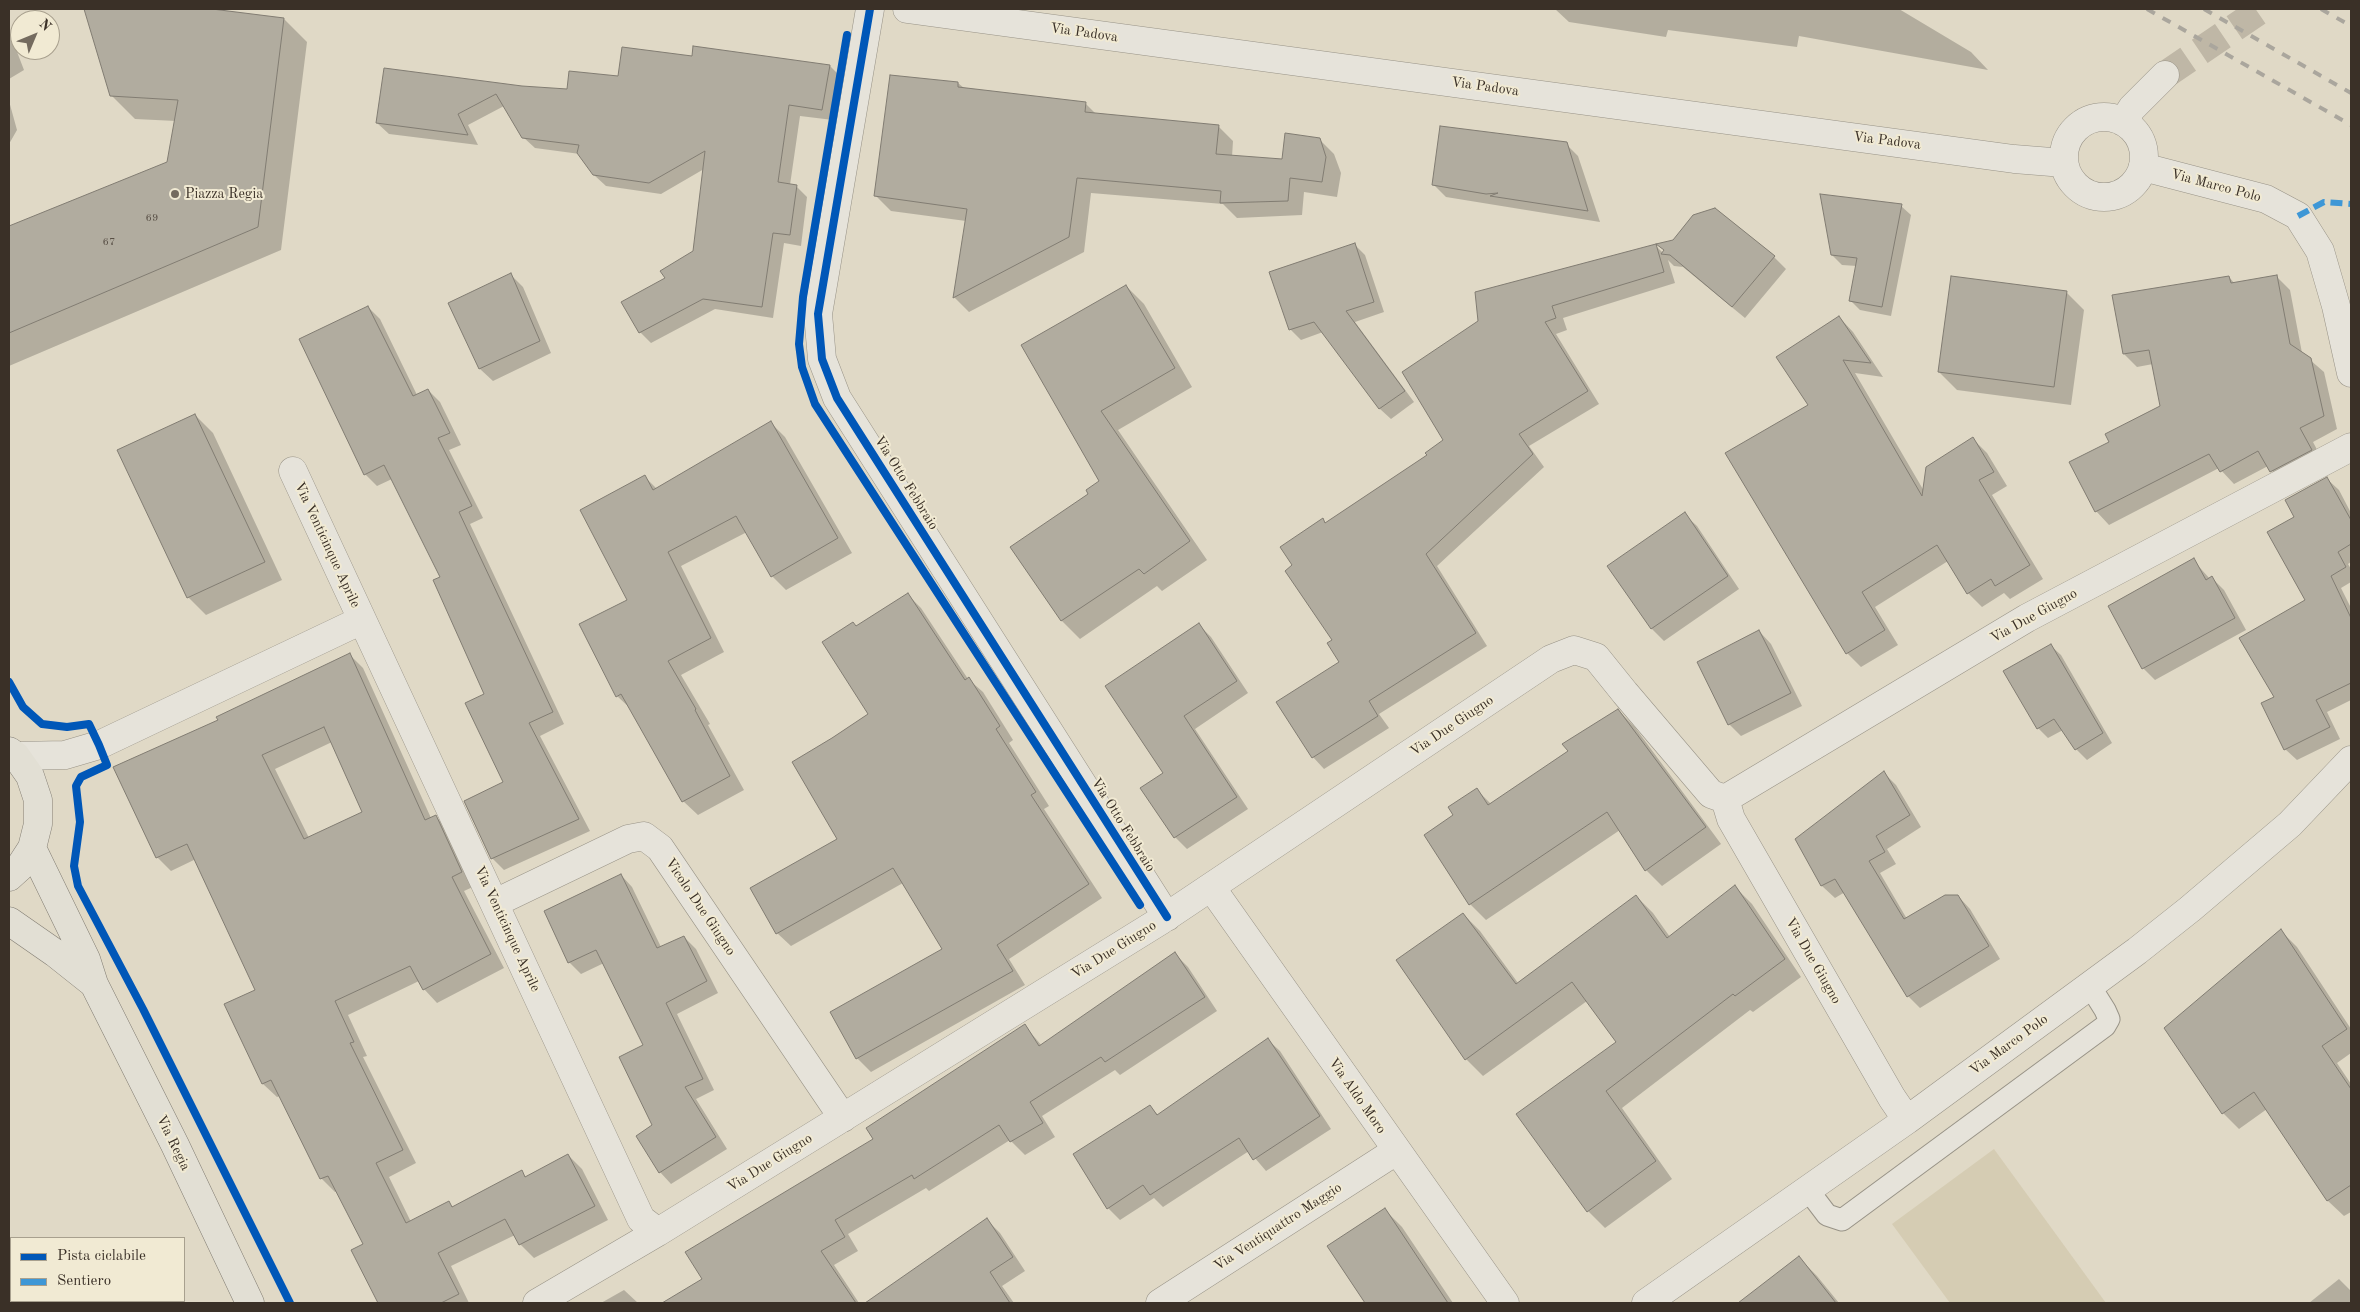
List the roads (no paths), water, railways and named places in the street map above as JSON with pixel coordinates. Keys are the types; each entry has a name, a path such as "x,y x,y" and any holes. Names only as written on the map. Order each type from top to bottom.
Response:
{"main road":[{"path":"9,877 19,868 32,848 38,824 38,800 30,776 12,754"},
{"name":"Via Regia","path":"32,848 86,958 94,984 175,1145 250,1303"},
{"name":"Via Regia","path":"9,921 55,953 94,984"}],"street":[{"name":"Via Otto Febbraio","path":"870,9 818,314 822,359 837,398 1167,916"},
{"name":"Via Padova","path":"907,9 2014,158 2064,163"},
{"path":"2123,122 2132,108 2165,75"},
{"path":"2097,117 2115,118 2123,122 2134,132 2143,145 2143,167 2134,184 2118,194 2099,196 2081,189 2068,174 2064,163 2064,150 2068,138 2080,124 2097,117"},
{"name":"Via Marco Polo","path":"2143,167 2266,199 2298,216 2320,251 2336,306 2351,373"},
{"name":"Via Due Giugno","path":"1725,799 2027,618 2351,448"},
{"name":"Via Venticinque Aprile","path":"293,471 640,1219 658,1232"},
{"name":"Via Venticinque Aprile","path":"12,754 65,755 100,745 362,620"},
{"name":"Via Due Giugno","path":"537,1303 658,1232 1167,916 1551,659 1574,650 1596,657 1711,794 1725,799"},
{"name":"Via Marco Polo","path":"1646,1303 1906,1120 2090,986 2190,909 2290,824 2351,760"},
{"name":"Via Due Giugno","path":"1725,799 1731,819 1906,1120"},
{"name":"Vicolo Due Giugno","path":"495,903 628,839 644,836 660,848 843,1118"},
{"name":"Via Aldo Moro","path":"1211,887 1505,1303"},
{"name":"Via Ventiquattro Maggio","path":"1160,1303 1396,1151"}],"lane":[{"path":"1808,1190 1827,1215 1842,1220 2105,1026 2109,1019 2090,986"}],"tunnel":[{"path":"2165,75 2262,9"}],"railway":[{"path":"2147,9 2351,125"},
{"path":"2204,9 2351,93"},
{"path":"2321,9 2351,26"}],"place":[{"name":"Piazza Regia","path":"175,194"}]}
